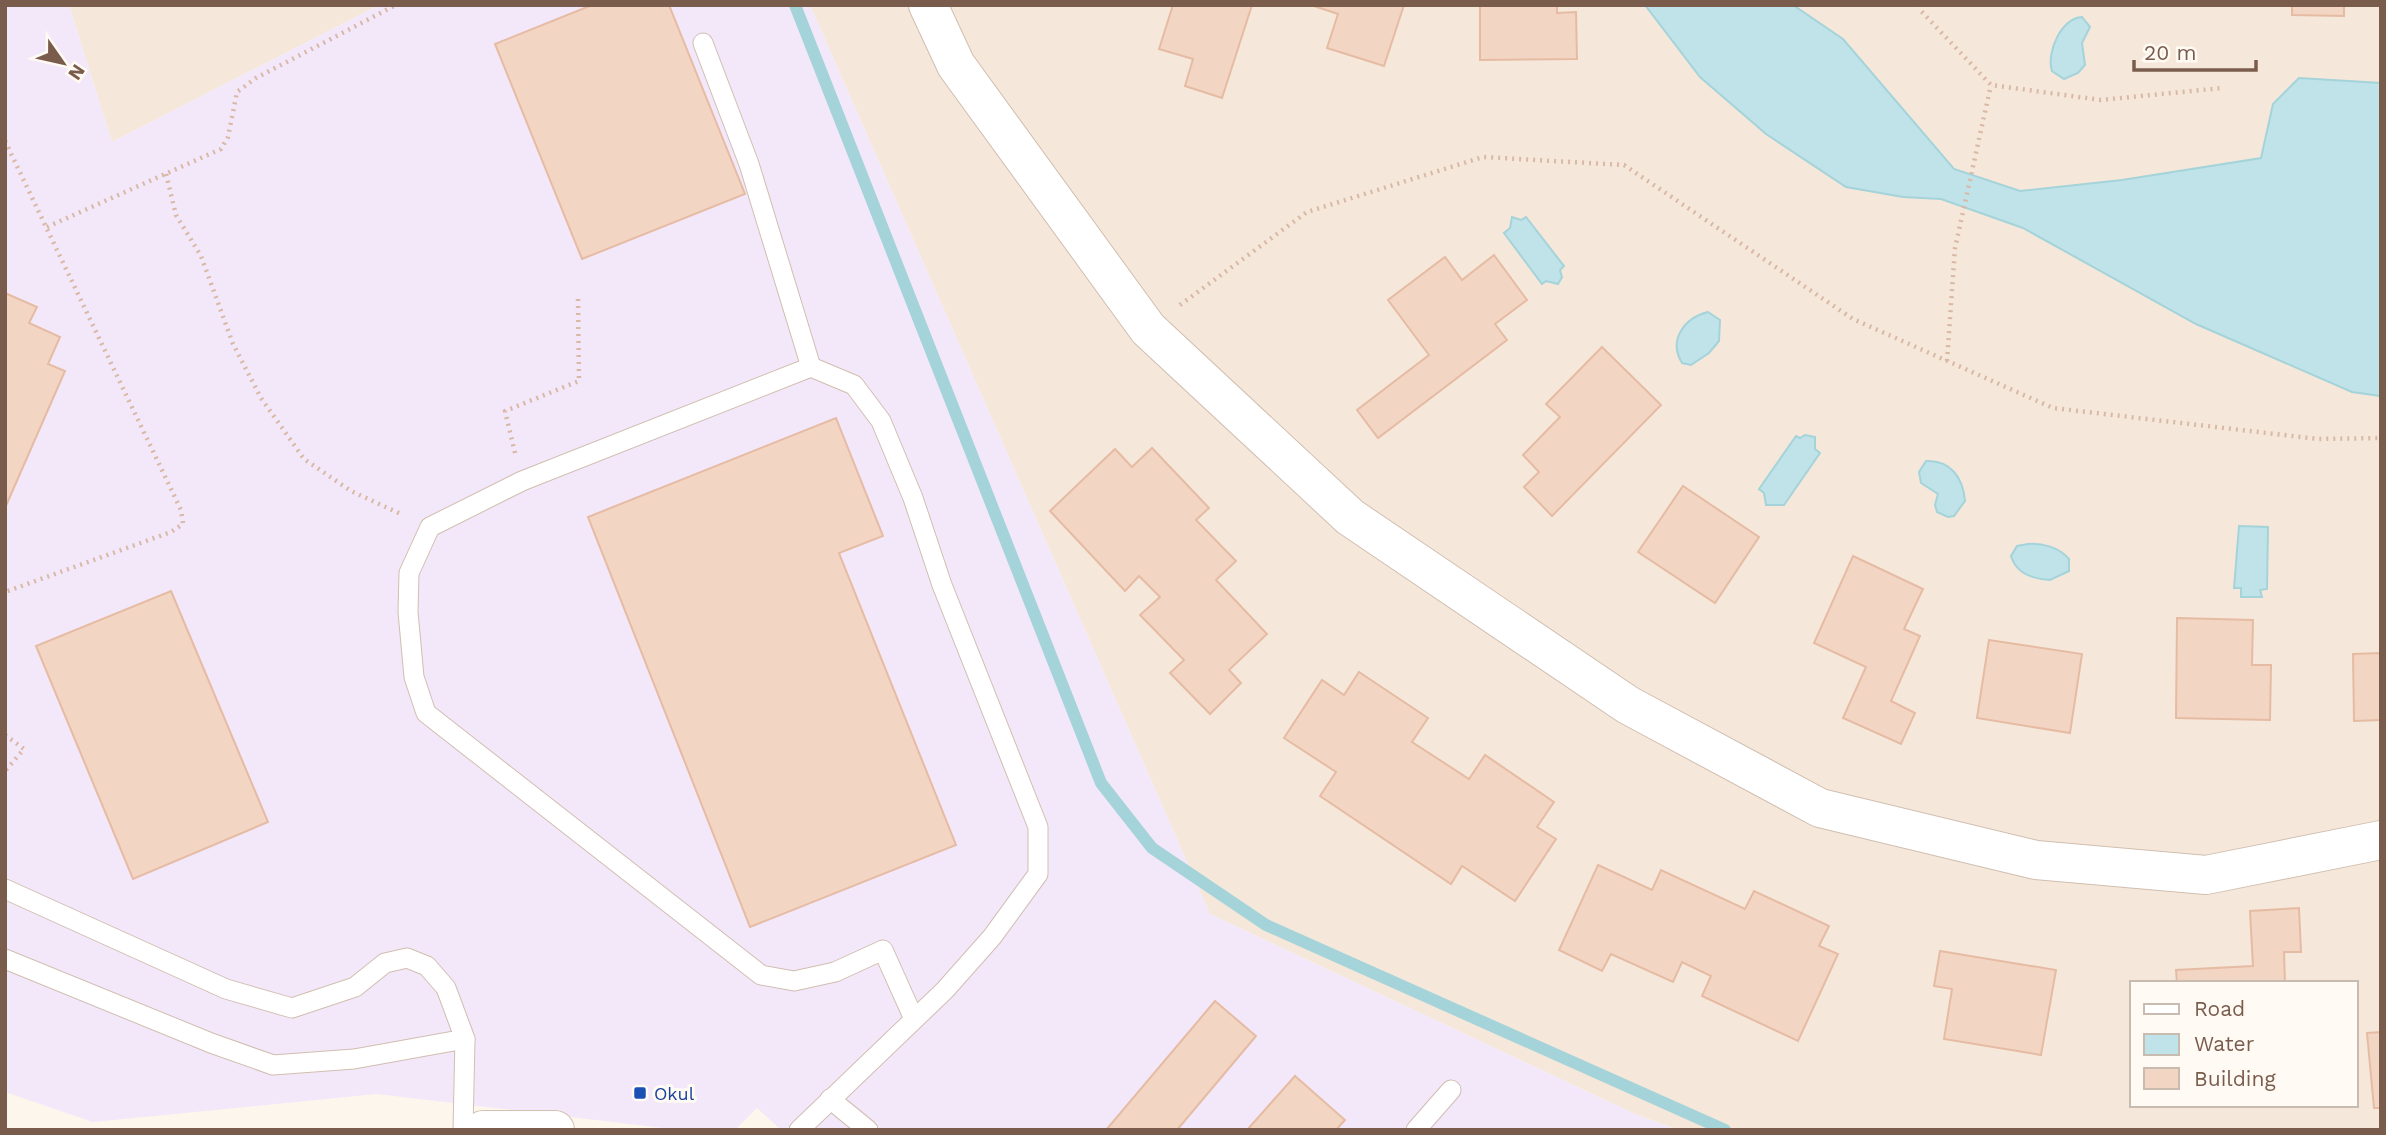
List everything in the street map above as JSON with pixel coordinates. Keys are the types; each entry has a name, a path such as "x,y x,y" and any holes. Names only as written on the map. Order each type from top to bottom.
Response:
{"street":[{"path":"928,5 956,65 1148,329 1350,517 1629,705 1819,807 2036,860 2206,875 2381,840"},
{"path":"483,1130 555,1130"}],"lane":[{"path":"704,43 749,164 811,367"},
{"path":"799,1130 945,990 992,937 1038,874 1038,827 942,585 913,498 881,421 854,385 811,367 522,481 430,527 409,573 408,612 414,677 426,713 761,975 794,981 835,972 883,950 914,1019"},
{"path":"5,888 226,989 292,1008 355,987 385,962 407,958 427,966 446,988 465,1038 463,1130"},
{"path":"5,959 211,1043 273,1065 354,1059 465,1038"},
{"path":"1416,1130 1451,1090"},
{"path":"830,1099 868,1130"}],"path":[{"path":"47,226 79,215 221,149 228,137 237,92 256,78 396,5"},
{"path":"1920,5 1922,11 1991,85 2101,100 2222,88"},
{"path":"1947,361 1955,248 1991,85"},
{"path":"5,141 181,510 183,524 171,532 5,592"},
{"path":"1148,329 1307,212 1483,157 1625,165 1853,319 2053,408 2318,439 2381,438"},
{"path":"166,174 176,215 201,256 233,344 261,398 304,459 351,491 430,527"},
{"path":"522,481 505,411 579,381 579,299"},
{"path":"5,735 24,749 5,771"}],"shaded area":[{"path":"5,5 69,5 112,142 379,5 810,5 1210,914 1635,1114 1678,1130 781,1130 757,1108 735,1130 679,1130 377,1094 93,1122 5,1092"},
{"path":"69,5 379,5 112,142"},
{"path":"810,5 2381,5 2381,1130 1679,1130 1635,1114 1210,914"}],"water":[{"path":"1645,5 1793,5 1843,39 1954,169 2020,191 2122,180 2261,158 2273,104 2299,78 2381,83 2381,396 2352,392 2196,324 2023,228 1941,199 1903,197 1846,187 1766,134 1700,77"},
{"path":"2082,17 2090,27 2082,43 2085,65 2078,73 2064,79 2052,71 2053,46 2068,23"},
{"path":"1512,217 1521,220 1526,217 1564,266 1560,270 1562,277 1558,284 1546,281 1542,284 1504,233 1510,228"},
{"path":"1708,312 1720,320 1719,341 1709,353 1691,365 1682,363 1677,346 1681,331 1692,319"},
{"path":"1805,435 1815,437 1815,449 1820,453 1784,505 1766,505 1764,493 1759,489 1796,436 1800,438"},
{"path":"1926,461 1935,461 1949,467 1962,485 1965,501 1954,516 1948,517 1937,512 1935,505 1938,494 1921,483 1919,472"},
{"path":"2239,526 2268,527 2267,589 2260,590 2262,597 2241,597 2241,588 2234,588"},
{"path":"2044,545 2060,551 2069,559 2069,571 2050,580 2021,571 2011,556 2017,546"}],"building":[{"path":"592,5 669,5 745,194 582,259 495,44"},
{"path":"1173,5 1252,5 1222,98 1185,86 1193,59 1159,49"},
{"path":"1311,5 1404,5 1384,66 1327,48 1338,14"},
{"path":"1480,5 1557,5 1557,13 1576,12 1577,59 1480,60"},
{"path":"2292,5 2344,5 2344,16 2292,15"},
{"path":"1494,255 1527,300 1495,324 1507,340 1378,438 1357,410 1429,355 1388,300 1445,257 1462,280"},
{"path":"5,293 37,307 29,323 60,337 48,364 65,371 5,508"},
{"path":"1602,347 1661,405 1552,516 1524,487 1539,472 1523,455 1560,417 1546,404"},
{"path":"836,418 883,536 839,553 956,845 750,927 588,517"},
{"path":"1152,448 1209,508 1196,520 1236,561 1216,580 1267,634 1229,670 1241,683 1210,714 1170,673 1184,660 1140,615 1160,597 1139,576 1125,591 1050,511 1115,449 1132,467"},
{"path":"1683,486 1759,537 1715,603 1638,552"},
{"path":"1853,556 1923,589 1904,629 1920,636 1891,701 1915,713 1901,744 1843,718 1866,667 1814,643"},
{"path":"171,591 268,822 133,879 36,646"},
{"path":"2177,618 2253,620 2252,665 2271,665 2270,720 2176,718"},
{"path":"1989,640 2082,654 2070,733 1977,718"},
{"path":"2381,653 2381,720 2354,721 2353,654"},
{"path":"1359,672 1428,718 1412,742 1469,779 1485,755 1554,802 1537,827 1556,839 1515,901 1462,866 1451,884 1320,796 1336,772 1284,738 1322,680 1344,695"},
{"path":"1598,865 1652,890 1661,870 1745,909 1754,891 1829,926 1819,946 1838,954 1798,1041 1702,996 1711,976 1682,962 1673,982 1611,954 1602,971 1559,950"},
{"path":"2299,908 2301,952 2284,952 2285,981 2177,981 2176,970 2253,966 2250,911"},
{"path":"1940,951 2056,970 2041,1055 1944,1039 1952,989 1934,986"},
{"path":"1215,1001 1256,1036 1177,1130 1106,1130"},
{"path":"2381,1032 2381,1108 2374,1108 2367,1033"},
{"path":"1295,1076 1345,1120 1336,1130 1247,1130"}],"waterway":[{"path":"795,5 1101,783 1152,848 1266,925 1725,1130"}],"place":[{"name":"Okul","path":"640,1093"}]}
